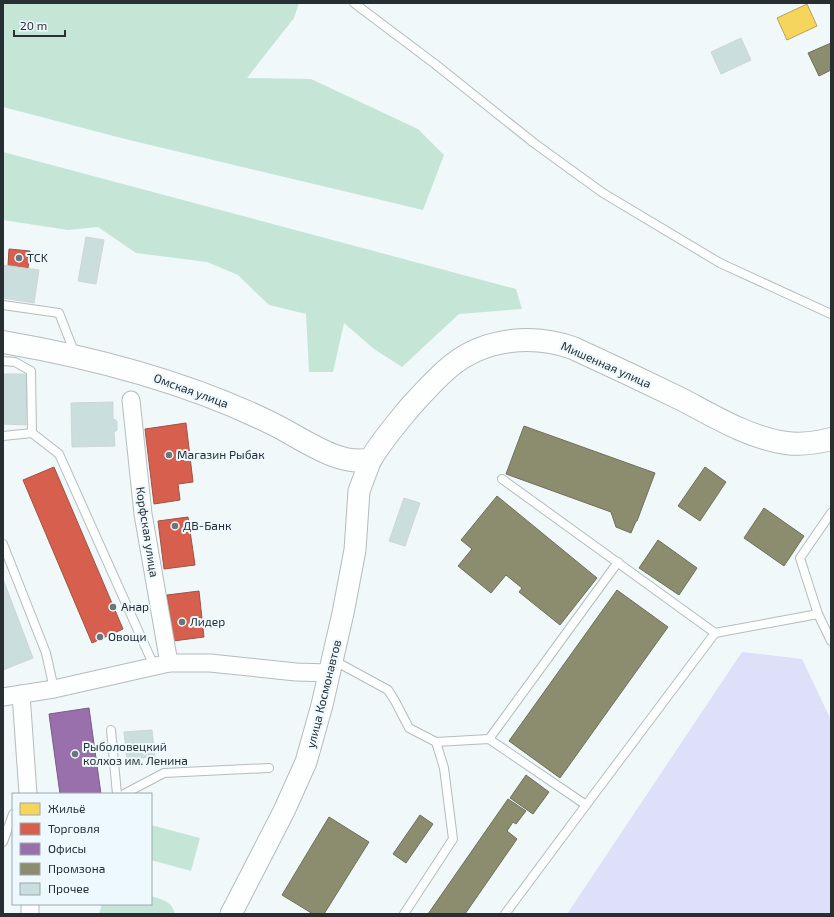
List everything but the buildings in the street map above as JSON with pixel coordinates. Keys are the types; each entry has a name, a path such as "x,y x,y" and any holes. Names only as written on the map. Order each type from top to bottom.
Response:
{"main road":[{"name":"Мишенная улица","path":"371,459 384,439 418,398 453,364 484,347 503,342 527,340 550,341 573,348 732,425 762,437 786,443 802,444 818,443 831,439"},
{"name":"Омская улица","path":"3,342 50,350 143,374 185,387 220,400 273,424 324,451 343,459 358,461 371,459"}],"street":[{"name":"Корфская улица","path":"131,400 143,514 162,664"},
{"name":"улица Космонавтов","path":"231,914 284,811 304,768 331,666 352,567 355,550 359,491 371,459"},
{"path":"3,697 54,689 162,664 210,663 296,672 331,666"},
{"path":"22,694 28,793"}],"lane":[{"path":"354,3 435,64 534,143 603,193 720,262 831,314"},
{"path":"3,305 59,313 76,357"},
{"path":"3,361 15,362 31,371 32,433"},
{"path":"3,436 32,433 59,454 162,664"},
{"path":"502,479 715,633"},
{"path":"831,513 800,558 818,614 831,641"},
{"path":"3,544 46,653 54,689"},
{"path":"489,739 618,562"},
{"path":"505,914 715,633 818,614"},
{"path":"331,666 388,690 409,728 436,742 489,739 586,805"},
{"path":"111,730 117,793"},
{"path":"404,914 452,839 444,768 436,742"},
{"path":"126,793 164,773 269,768"},
{"path":"20,793 26,776"},
{"path":"3,842 12,817"}],"green space":[{"path":"3,3 299,3 294,18 247,78 311,79 418,129 444,155 423,210 125,139 3,107"},
{"path":"3,152 516,289 522,309 459,314 402,367 374,349 344,323 333,372 309,372 306,314 269,305 238,275 207,262 136,253 98,227 68,230 3,220"},
{"path":"152,825 200,838 191,871 152,860"},
{"path":"152,896 163,900 172,906 175,914 99,914 102,905 152,905"}],"water":[{"path":"742,652 802,659 831,720 831,914 567,914"}],"place":[{"name":"TCK","path":"19,258"},
{"name":"Магазин Рыбак","path":"169,455"},
{"name":"ДВ-Банк","path":"175,526"},
{"name":"Анар","path":"113,607"},
{"name":"Лидер","path":"182,622"},
{"name":"Овощи","path":"100,637"},
{"name":"Рыболовецкий колхоз им. Ленина","path":"75,754"}]}
